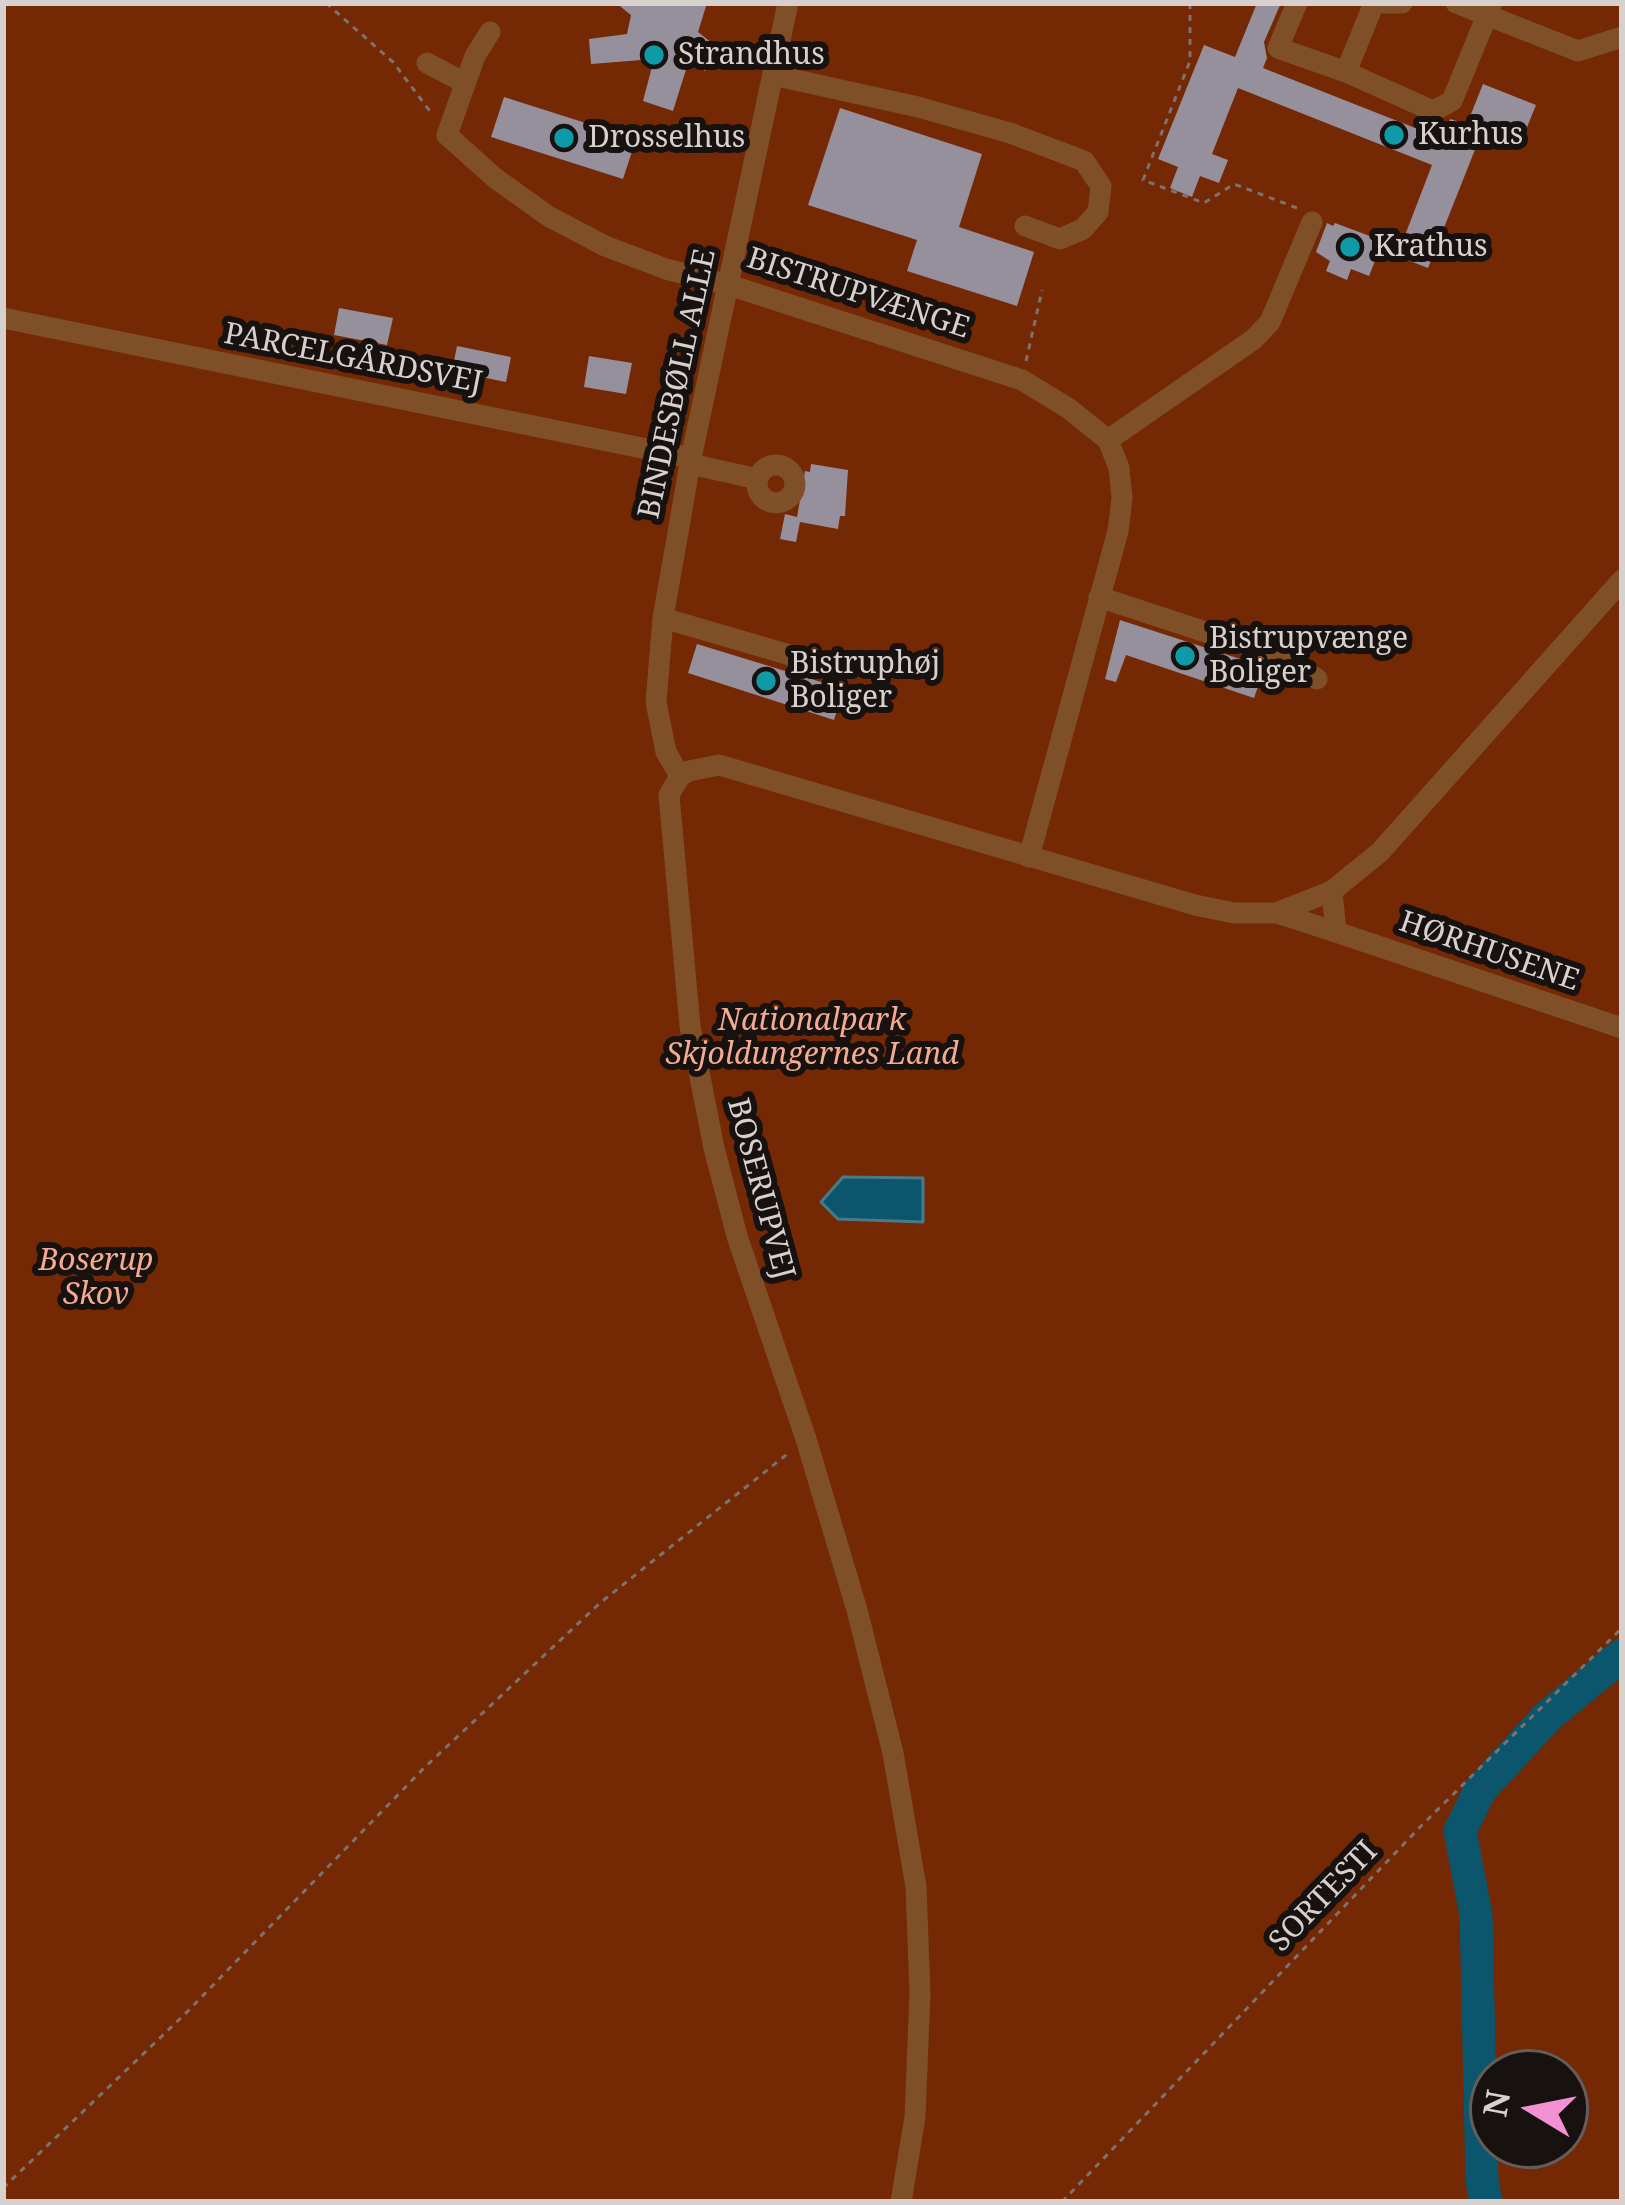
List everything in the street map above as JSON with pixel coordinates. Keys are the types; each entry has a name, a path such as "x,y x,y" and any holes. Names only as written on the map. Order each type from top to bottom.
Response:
{"street":[{"name":"BINDESBØLL ALLE","path":"680,776 667,752 656,702 663,618 690,461 788,3"},
{"path":"1297,3 1278,48 1433,111 1453,101 1490,9"},
{"path":"1346,72 1376,3 1402,3"},
{"path":"1456,3 1490,9 1579,51 1622,37"},
{"path":"447,135 475,56 490,32"},
{"path":"427,63 465,83"},
{"path":"773,75 918,107 1010,133 1084,161 1102,186 1098,212 1083,229 1060,239 1024,226"},
{"name":"BISTRUPVÆNGE","path":"447,135 495,178 567,226 666,269 1022,380 1069,408 1108,440"},
{"path":"1029,857 1118,531 1119,467 1108,440 1254,339 1270,322 1312,222"},
{"name":"PARCELGÅRDSVEJ","path":"3,318 758,479"},
{"path":"680,776 700,766 719,765 1195,905 1234,913 1276,913 1332,891 1380,852 1622,580"},
{"path":"1099,597 1288,659 1317,680"},
{"path":"663,618 831,667"},
{"name":"BOSERUPVEJ","path":"680,776 667,803 690,1027 714,1148 737,1236 806,1439 857,1610 893,1753 916,1887 920,1993 915,2117 901,2202"},
{"path":"1332,891 1336,932"},
{"name":"HØRHUSENE","path":"1276,913 1622,1028"}],"path":[{"path":"326,3 393,62 447,135"},
{"path":"1190,3 1190,61 1143,180 1204,203 1234,184 1294,205 1312,222"},
{"path":"1022,380 1042,290"},
{"path":"3,2188 185,2014 424,1768 600,1604 806,1439"},
{"name":"SORTESTI","path":"1063,2202 1422,1825 1622,1628"}],"green space":[{"name":"Nationalpark Skjoldungernes Land","path":"3,3 1622,3 1622,2202 3,2202"}],"water":[{"path":"843,1177 923,1178 923,1222 838,1219 821,1202"}],"building":[{"name":"Strandhus","path":"616,3 707,3 698,32 722,51 705,71 689,60 673,111 643,101 654,59 591,64 589,39 627,34 631,15"},
{"name":"Kurhus","path":"1257,3 1281,3 1264,42 1267,58 1263,68 1443,139 1450,119 1467,124 1483,84 1536,105 1523,137 1489,124 1482,132 1428,268 1397,256 1432,165 1238,88 1212,154 1228,160 1219,183 1200,176 1192,197 1170,188 1178,167 1158,159 1204,45 1235,57"},
{"name":"Drosselhus","path":"504,97 636,139 623,179 491,137"},
{"path":"840,108 982,154 959,227 1034,252 1017,306 907,271 917,240 808,205"},
{"name":"Krathus","path":"1327,223 1383,241 1369,276 1351,269 1347,280 1326,271 1330,261 1316,252"},
{"path":"339,308 393,318 387,345 334,335"},
{"path":"457,346 511,357 506,382 452,371"},
{"path":"589,356 632,363 626,394 584,387"},
{"path":"811,464 848,470 845,516 840,516 838,529 800,522 796,542 780,539 785,514 797,517 805,471 810,472"},
{"name":"Bistrupvænge Boliger","path":"1120,620 1265,667 1254,698 1126,655 1116,682 1105,679"},
{"name":"Bistruphøj Boliger","path":"697,644 844,689 834,720 688,673"}],"waterway":[{"path":"1486,2202 1476,1915 1460,1831 1480,1790 1548,1716 1622,1655"}],"place":[{"name":"Strandhus","path":"654,55"},
{"name":"Kurhus","path":"1394,135"},
{"name":"Drosselhus","path":"564,138"},
{"name":"Krathus","path":"1350,247"},
{"name":"Bistrupvænge Boliger","path":"1185,656"},
{"name":"Bistruphøj Boliger","path":"766,681"}],"park label":[{"name":"Boserup Skov","path":"96,1278"}]}
